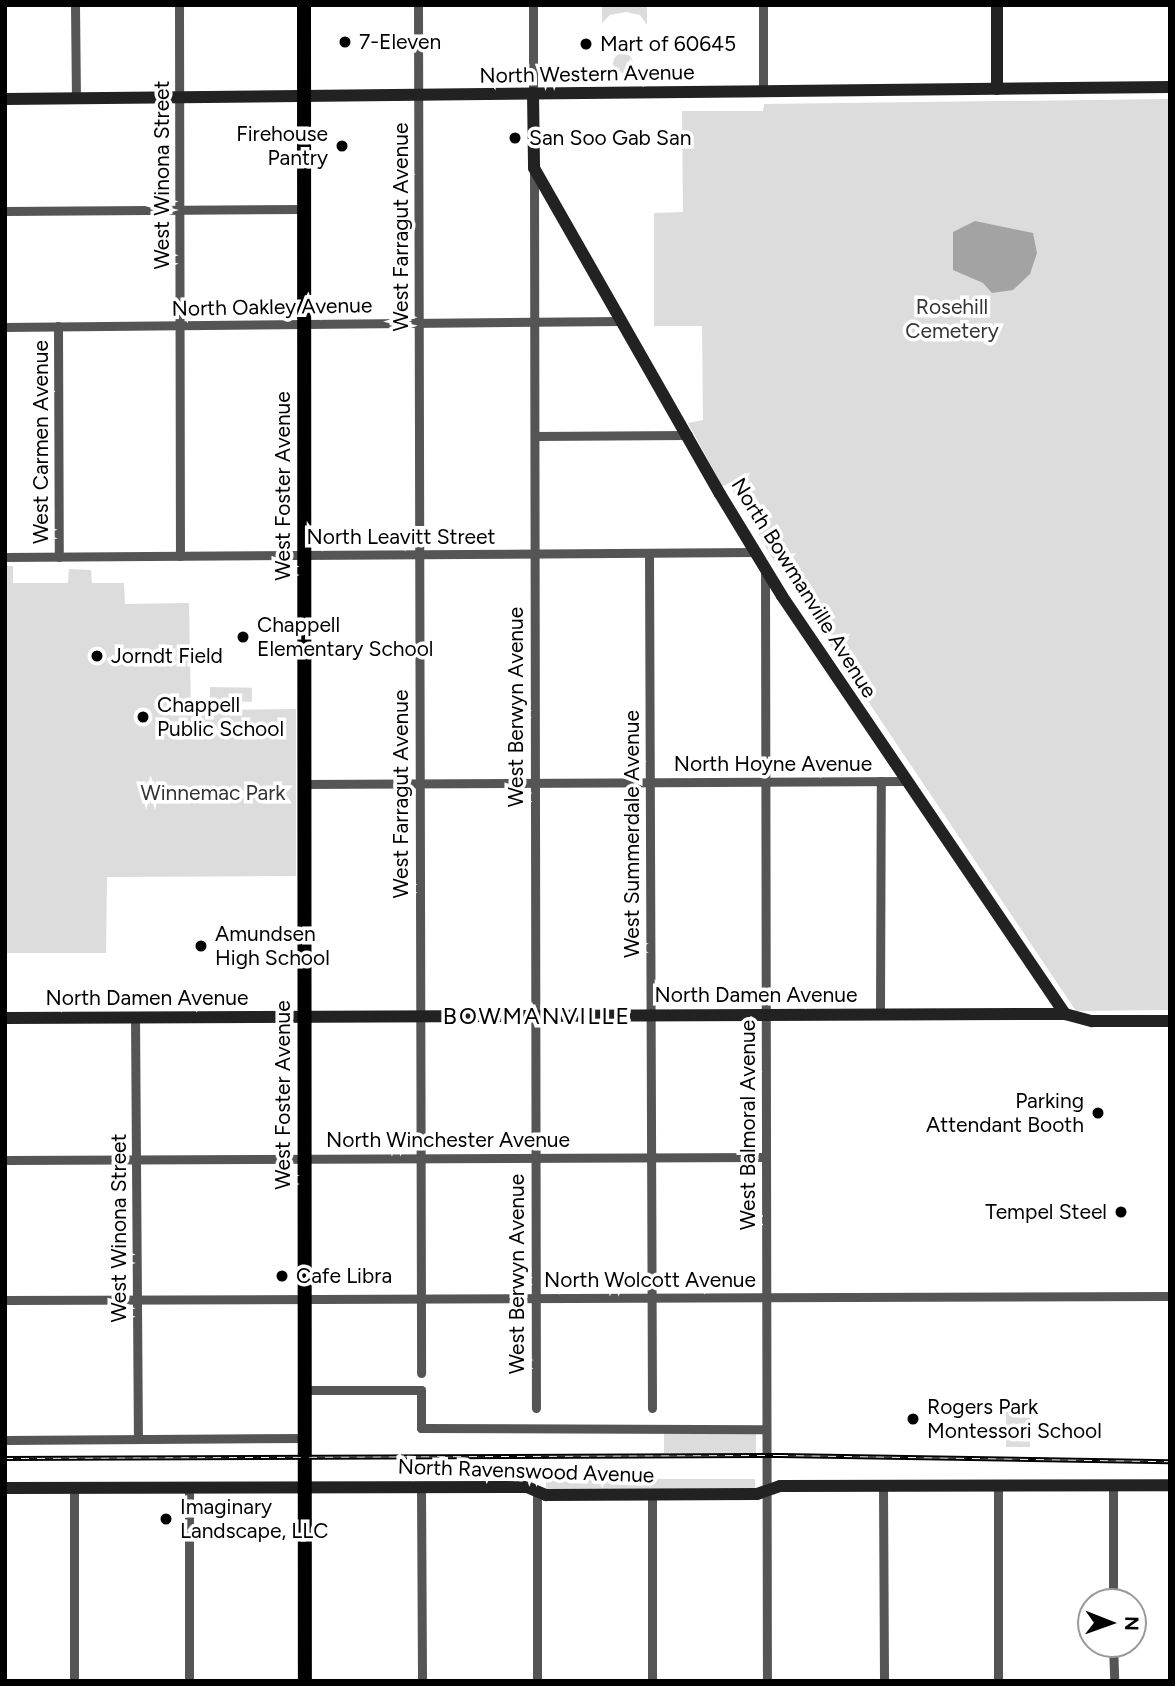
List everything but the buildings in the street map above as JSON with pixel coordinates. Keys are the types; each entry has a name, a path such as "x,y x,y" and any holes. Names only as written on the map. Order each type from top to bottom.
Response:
{"main road":[{"name":"West Foster Avenue","path":"304,5 305,1681"}],"street":[{"path":"75,5 76,98"},
{"name":"West Winona Street","path":"179,5 180,556"},
{"name":"West Farragut Avenue","path":"418,5 421,1373"},
{"name":"West Berwyn Avenue","path":"533,5 536,1408"},
{"path":"763,91 764,5"},
{"path":"997,89 998,5"},
{"name":"North Western Avenue","path":"5,99 1170,87"},
{"name":"North Bowmanville Avenue","path":"534,168 765,569 1065,1014"},
{"path":"5,211 303,209"},
{"name":"North Oakley Avenue","path":"5,327 622,321"},
{"name":"West Carmen Avenue","path":"58,326 59,557"},
{"path":"535,436 688,435"},
{"name":"North Leavitt Street","path":"5,557 755,552"},
{"name":"West Summerdale Avenue","path":"649,553 652,1408"},
{"name":"West Balmoral Avenue","path":"765,569 767,1681"},
{"path":"880,1014 881,781"},
{"name":"North Hoyne Avenue","path":"303,784 907,781"},
{"name":"North Damen Avenue","path":"5,1018 1065,1014 1092,1021 1170,1021"},
{"name":"West Winona Street","path":"135,1017 138,1439"},
{"name":"North Winchester Avenue","path":"5,1160 765,1157"},
{"name":"North Wolcott Avenue","path":"5,1300 1170,1296"},
{"name":"North Ravenswood Avenue","path":"305,1390 421,1390 421,1428 765,1429"},
{"path":"5,1440 305,1438"},
{"path":"998,1485 998,1681"},
{"path":"1114,1485 1114,1588"},
{"name":"North Ravenswood Avenue","path":"5,1488 527,1487 537,1491 652,1494 766,1491 780,1486 1170,1485"},
{"path":"883,1486 884,1681"},
{"path":"421,1487 422,1681"},
{"path":"74,1488 74,1681"},
{"path":"189,1488 189,1681"},
{"path":"537,1491 537,1681"},
{"path":"652,1494 652,1681"},
{"path":"1114,1658 1114,1681"}],"green space":[{"path":"602,5 647,5 647,25 640,15 626,12 610,15 602,23"},
{"path":"619,53 627,53 633,63 627,73 619,73 613,67 613,59"},
{"name":"Rosehill Cemetery","path":"1170,99 1170,1010 1076,1011 775,563 729,484 722,486 688,423 703,420 702,326 654,326 654,213 683,212 682,111 763,111 764,104"},
{"name":"Winnemac Park","path":"5,566 13,566 13,583 68,583 69,569 91,570 92,583 124,583 125,604 189,603 191,710 296,709 296,876 107,877 106,953 5,953"},
{"path":"210,687 252,688 252,702 210,701"},
{"path":"1006,1410 1030,1410 1030,1447 1006,1447"},
{"path":"664,1434 756,1434 756,1453 664,1453"},
{"path":"546,1479 755,1479 755,1489 546,1489"}],"shaded area":[{"path":"975,221 1033,233 1037,253 1030,274 1013,290 992,293 983,283 953,270 953,232"}],"railway":[{"path":"5,1458 780,1455 1170,1461"}],"place":[{"name":"7-Eleven","path":"345,42"},
{"name":"Mart of 60645","path":"586,44"},
{"name":"San Soo Gab San","path":"515,138"},
{"name":"Firehouse Pantry","path":"342,146"},
{"name":"Chappell Elementary School","path":"243,637"},
{"name":"Jorndt Field","path":"97,656"},
{"name":"Chappell Public School","path":"143,717"},
{"name":"Amundsen High School","path":"201,946"},
{"name":"Parking Attendant Booth","path":"1098,1113"},
{"name":"Tempel Steel","path":"1121,1212"},
{"name":"Cafe Libra","path":"282,1276"},
{"name":"Rogers Park Montessori School","path":"913,1419"},
{"name":"Imaginary Landscape, LLC","path":"166,1519"}],"district":[{"name":"BOWMANVILLE","path":"537,1016"}]}
